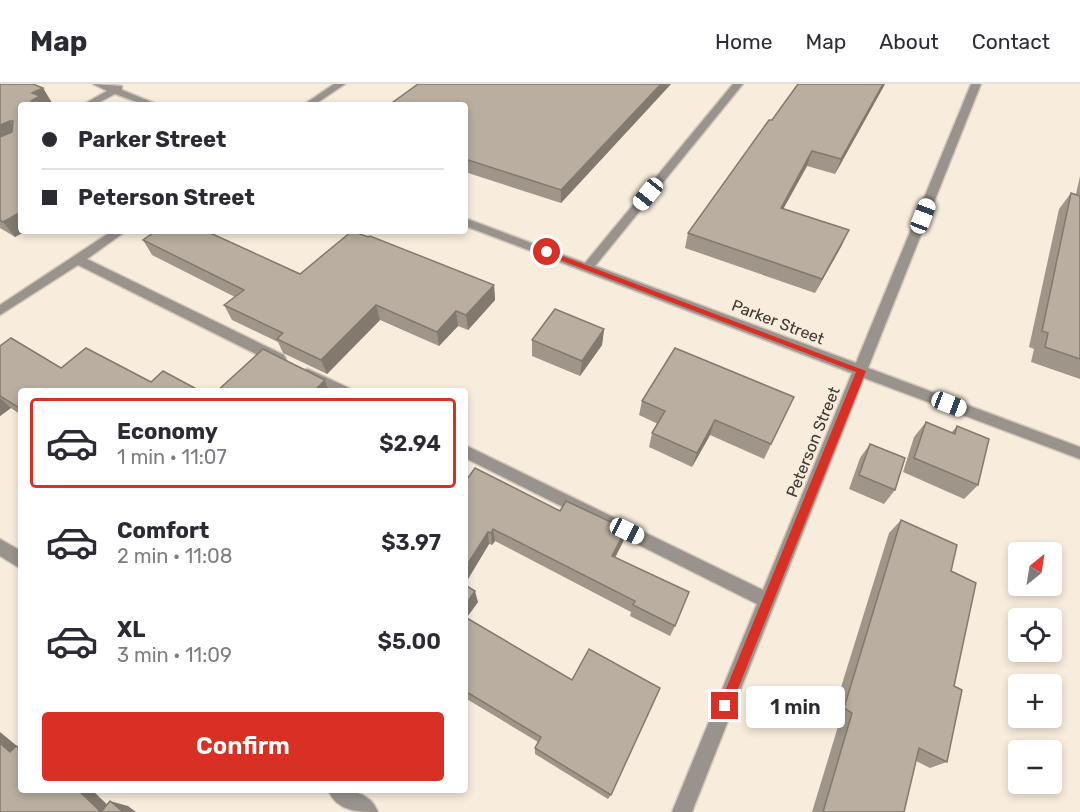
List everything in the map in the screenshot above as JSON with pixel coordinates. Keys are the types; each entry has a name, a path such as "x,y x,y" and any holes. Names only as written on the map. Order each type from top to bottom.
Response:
{"street":[{"path":"98,84 146,102"},
{"path":"93,102 126,84"},
{"path":"313,102 340,84"},
{"path":"587,268 738,84"},
{"name":"Peterson Street","path":"682,812 976,84"},
{"name":"Parker Street","path":"468,223 1080,453"},
{"path":"0,311 116,234"},
{"path":"77,260 336,388"},
{"path":"468,452 768,601"},
{"path":"0,546 18,559"},
{"path":"342,793 368,812"}],"building":[{"path":"0,84 33,84 43,88 32,93 40,96 31,101 34,102 18,102 18,214 3,222 0,220 0,137 12,132 13,121 0,125"},
{"path":"418,84 661,84 561,190 468,160 468,102 393,102"},
{"path":"798,84 883,84 841,159 812,151 781,208 849,230 822,279 688,233 769,120 772,120"},
{"path":"1071,193 1080,196 1080,359 1045,347 1048,333 1042,331"},
{"path":"152,234 213,234 300,274 348,234 360,234 494,285 466,315 456,311 437,332 376,305 321,360 277,339 283,333 224,305 244,290 143,240"},
{"path":"555,309 604,329 582,361 532,340"},
{"path":"11,338 61,368 86,348 151,382 163,371 195,388 18,388 18,407 0,396 0,346"},
{"path":"675,348 794,397 771,444 715,420 697,453 652,433 665,411 642,401"},
{"path":"263,349 325,380 317,388 220,388"},
{"path":"926,422 955,434 957,426 989,439 978,485 914,458"},
{"path":"870,444 905,458 895,490 859,475"},
{"path":"475,468 560,511 566,501 626,529 612,556 689,592 675,626 633,605 635,601 493,529 491,533 488,532 468,563 468,478"},
{"path":"901,520 957,545 951,571 976,583 954,686 962,690 947,762 919,748 904,812 823,812 852,713 844,708"},
{"path":"468,587 475,591 468,602"},
{"path":"468,619 572,680 589,649 660,688 611,795 535,748 541,737 468,693"},
{"path":"0,743 10,752 16,746 18,748 18,793 81,793 101,812 0,812"},
{"path":"110,801 123,812 101,812"}],"route":[{"path":"547,252 862,371 725,706"}]}
